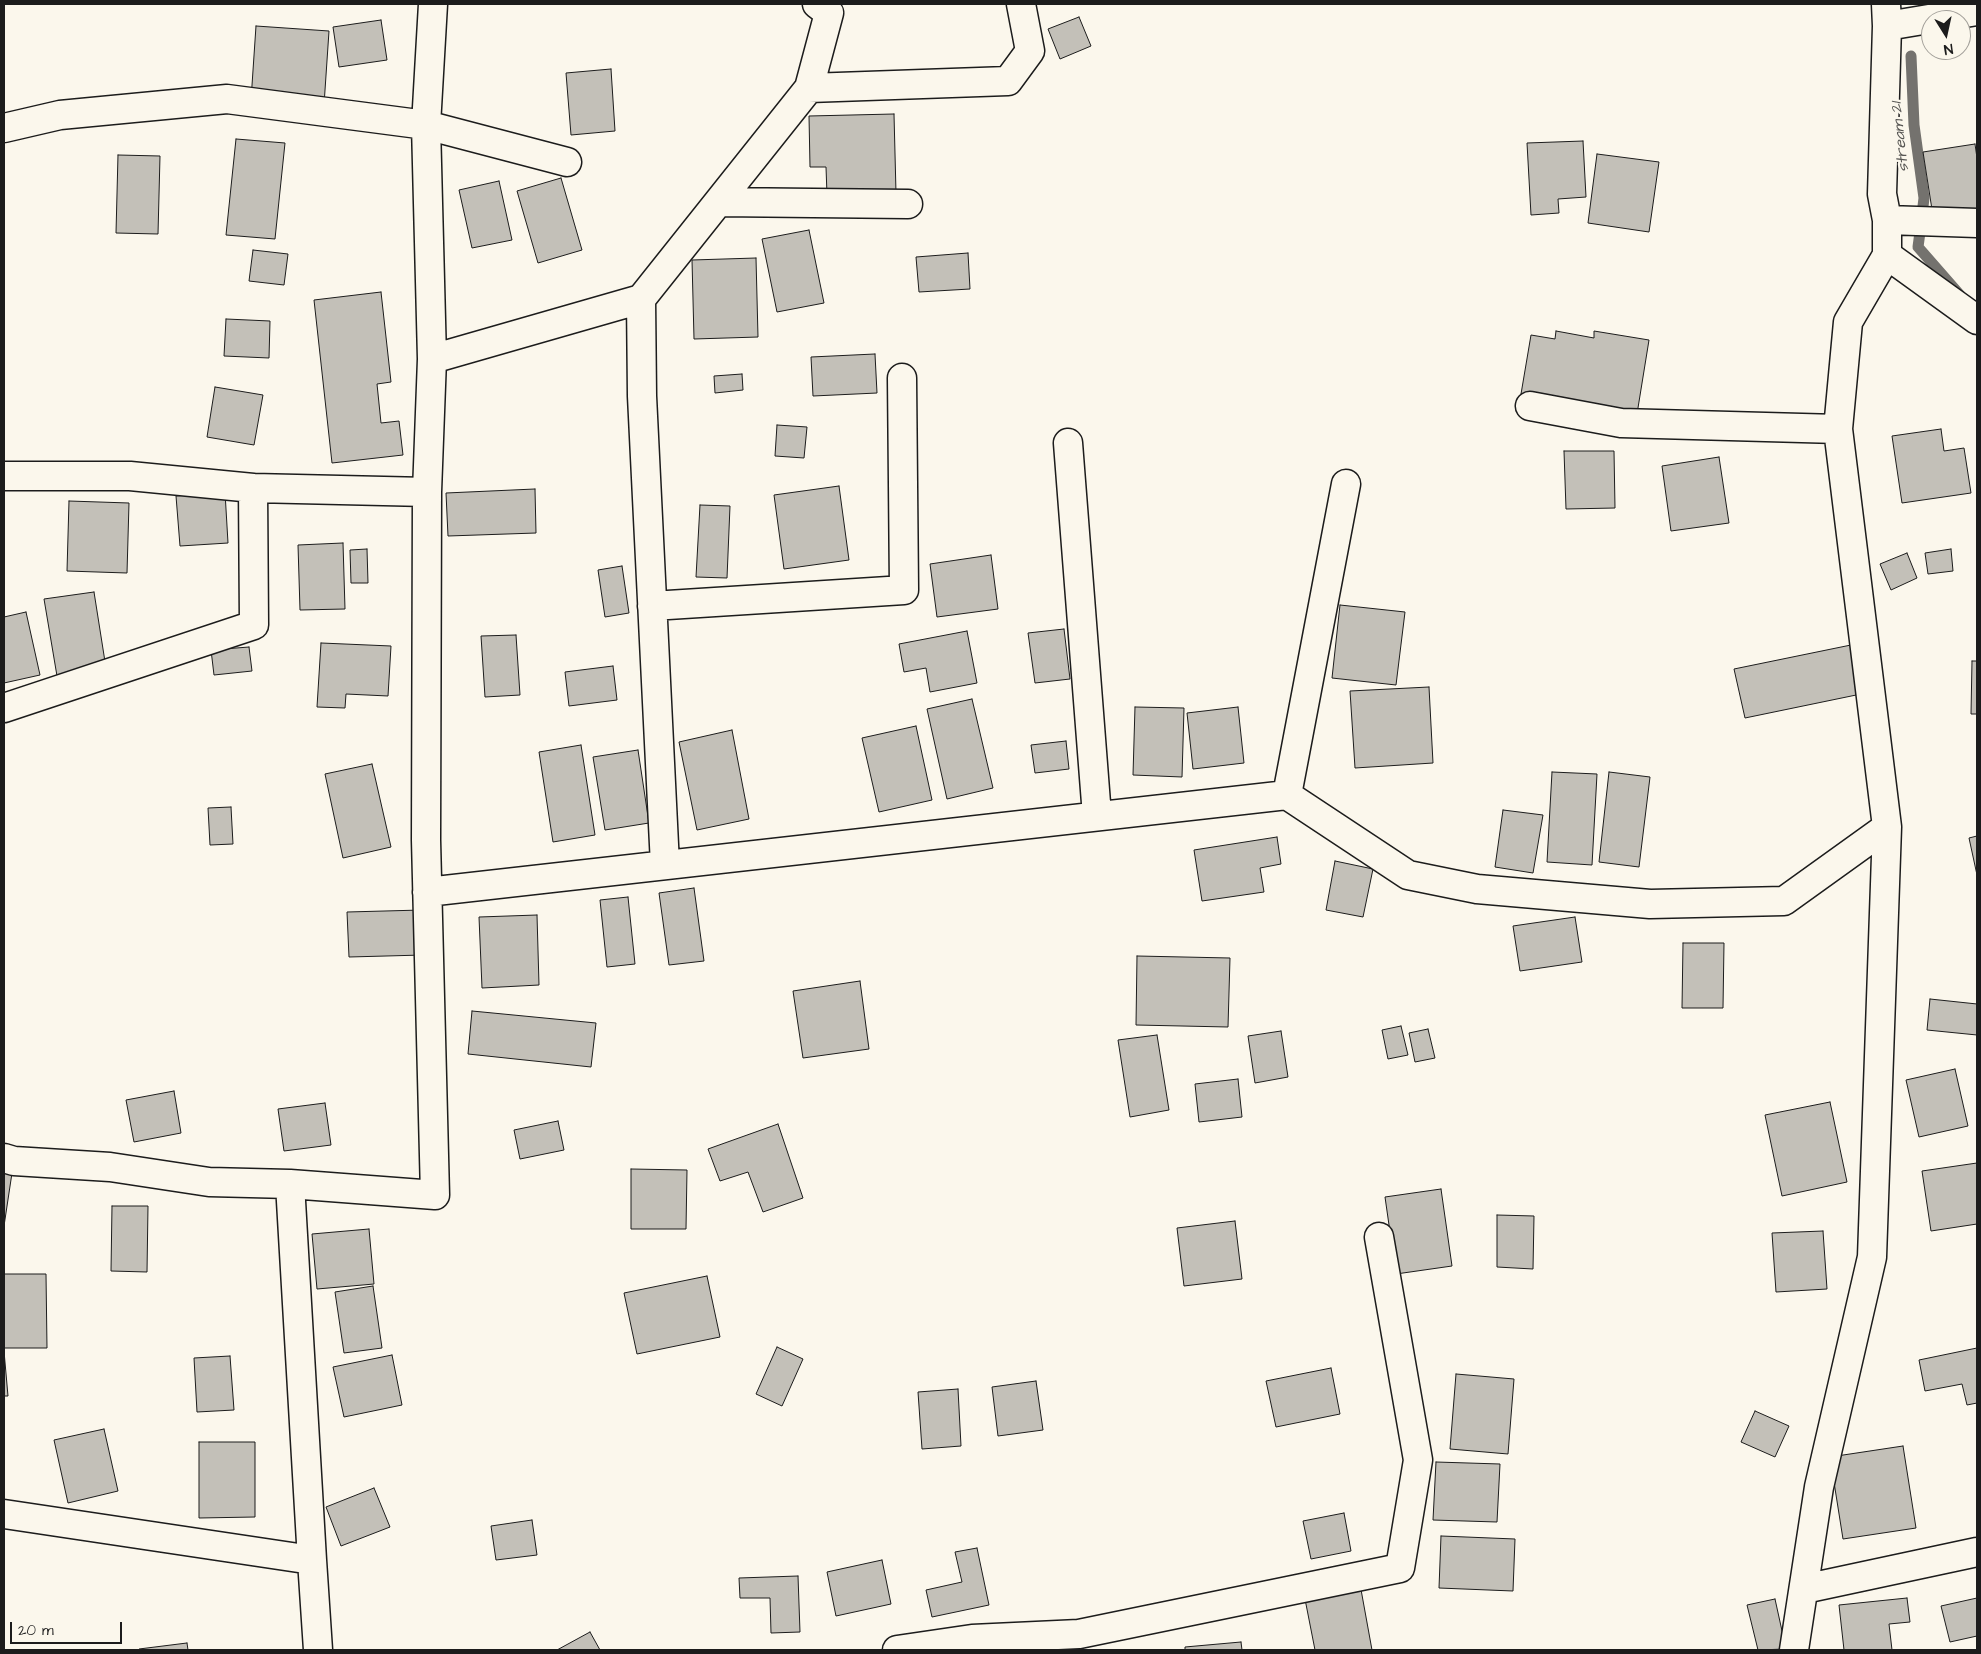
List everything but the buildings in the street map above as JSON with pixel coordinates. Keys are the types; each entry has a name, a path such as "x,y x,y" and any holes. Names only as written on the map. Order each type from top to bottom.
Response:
{"street":[{"path":"4,1158 14,1161 110,1167 209,1182 290,1184 435,1195 427,892 427,492 432,359 426,126 433,4"},
{"path":"432,359 641,299 809,88 830,13 817,4"},
{"path":"809,88 1008,81 1030,51 1021,4"},
{"path":"1794,1650 1819,1487 1872,1257 1887,827 1838,429 1848,322 1886,255 1887,220 1882,194 1887,15 1977,11"},
{"path":"4,128 60,115 227,99 426,126 567,162"},
{"path":"719,202 908,204"},
{"path":"1887,220 1977,223"},
{"path":"1886,255 1977,320"},
{"path":"641,299 642,396 665,865"},
{"path":"652,606 904,590 902,378"},
{"path":"1530,406 1621,423 1838,429"},
{"path":"1068,443 1097,816"},
{"path":"4,476 130,476 253,488 427,492"},
{"path":"1287,794 1346,484"},
{"path":"4,708 254,625 253,488"},
{"path":"427,892 1287,794 1408,875 1478,890 1650,904 1784,901 1887,827"},
{"path":"290,1184 318,1650"},
{"path":"897,1650 972,1639 1079,1634 1400,1568 1418,1460 1378,1238"},
{"path":"4,1514 312,1560"},
{"path":"1804,1589 1977,1552"}],"waterway":[{"name":"stream 21","path":"1911,56 1914,125 1924,198 1922,215"},
{"name":"stream 21","path":"1920,232 1918,247 1960,295"}]}
